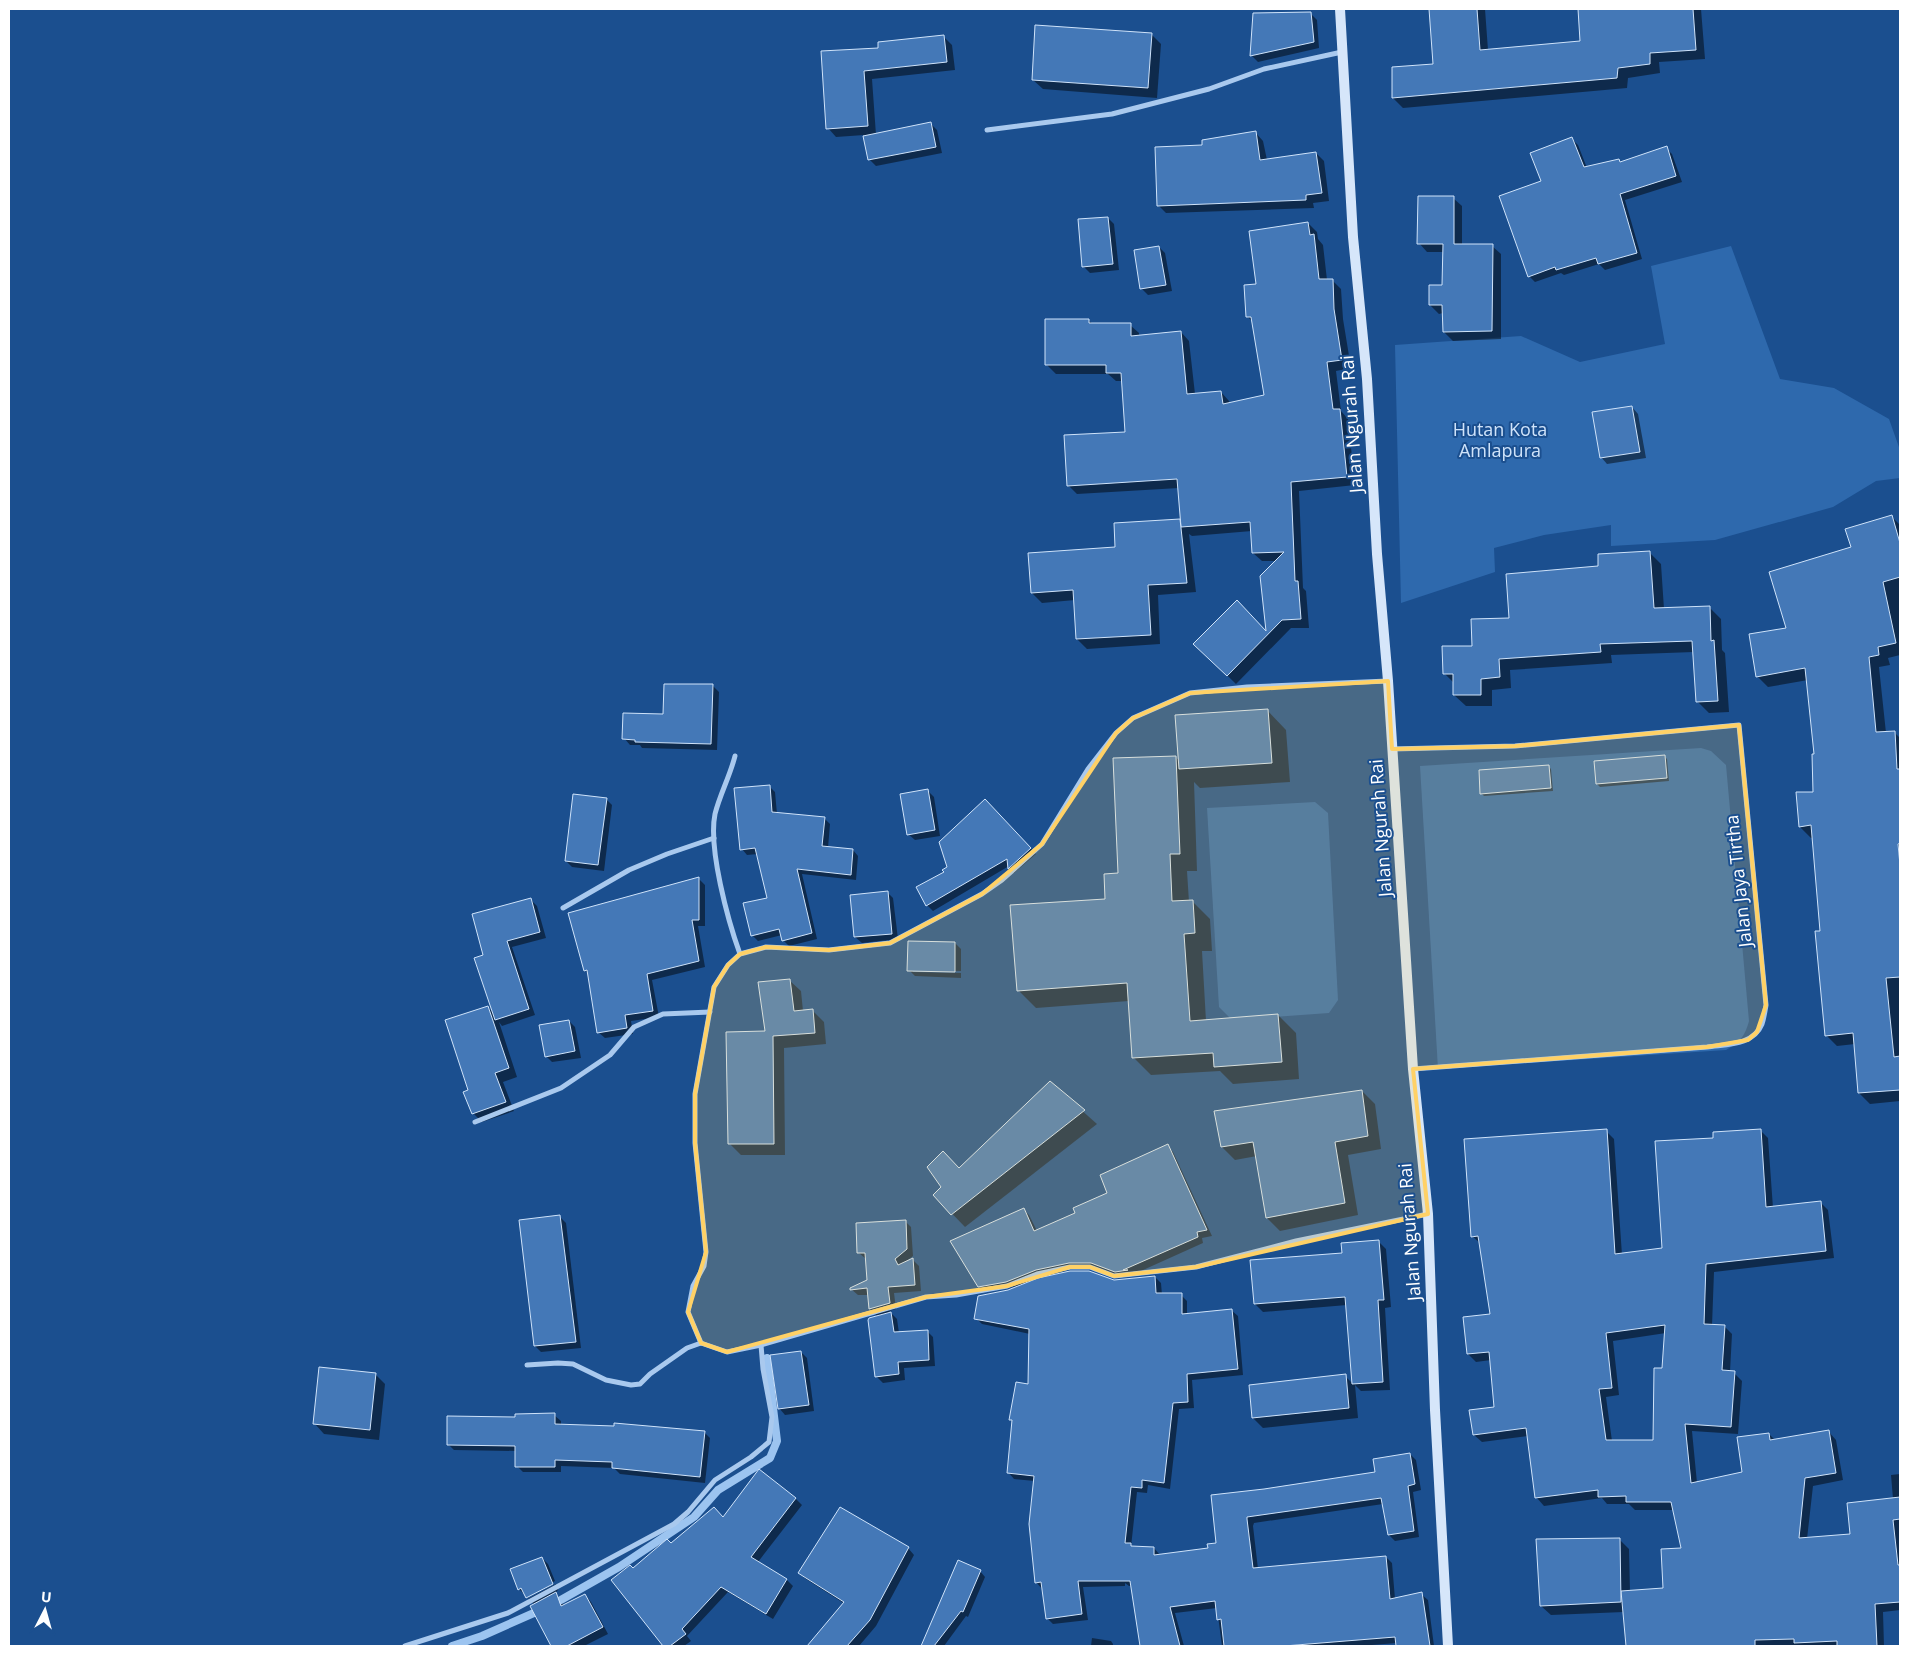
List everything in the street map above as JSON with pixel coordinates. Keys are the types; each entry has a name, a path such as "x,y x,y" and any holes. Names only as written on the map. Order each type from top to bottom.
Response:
{"street":[{"name":"Jalan Ngurah Rai","path":"1340,9 1353,237 1366,379 1377,554 1388,681 1413,1069 1428,1214 1435,1410 1448,1646"},
{"path":"987,130 1112,114 1210,89 1264,69 1342,52"},
{"path":"701,1344 688,1312 693,1286 704,1266 706,1252 695,1143 695,1094 714,988 728,965 740,954 766,947 829,950 890,944 982,894 1002,880 1042,844 1088,769 1116,733 1133,718 1190,693 1248,687 1388,681"},
{"name":"Jalan Jaya Tirtha","path":"1392,749 1515,746 1739,725 1766,1005 1762,1024 1757,1032 1748,1040 1707,1047 1413,1069"},
{"path":"735,756 730,776 721,794 715,816 714,838 728,918 740,954"},
{"path":"563,908 629,870 667,854 714,838"},
{"path":"475,1122 561,1088 610,1055 634,1027 663,1014 710,1012"},
{"path":"527,1365 573,1364 606,1380 631,1385 640,1384 650,1374 687,1348 701,1344 727,1352 761,1345 926,1297 956,1295 1007,1286 1037,1274 1070,1267 1090,1267 1114,1276 1196,1267 1296,1241 1428,1214"},
{"path":"405,1646 508,1613 674,1524 688,1512 715,1480 751,1457 769,1442 772,1417 763,1369 761,1345"}],"highlighted area":[{"path":"1388,681 1392,749 1515,746 1739,725 1766,1005 1757,1032 1748,1040 1707,1047 1413,1069 1428,1214 1196,1267 1114,1276 1090,1267 1070,1267 1007,1286 926,1297 727,1352 701,1343 688,1312 706,1252 695,1143 695,1094 714,987 728,965 740,954 766,947 829,950 890,943 982,894 1042,844 1116,733 1133,718 1190,693"}],"green space":[{"name":"Hutan Kota Amlapura","path":"1731,246 1780,379 1834,388 1889,419 1900,450 1900,478 1876,481 1833,507 1715,540 1611,546 1611,525 1544,535 1494,548 1495,572 1401,603 1395,345 1521,336 1580,362 1665,344 1651,266"},
{"path":"1701,748 1711,751 1726,765 1749,1021 1746,1031 1741,1038 1726,1050 1438,1069 1420,766"},
{"path":"1315,802 1328,813 1338,1000 1329,1013 1232,1020 1219,1007 1207,808"}],"building":[{"path":"1429,9 1477,9 1480,50 1580,41 1578,9 1693,9 1696,50 1650,53 1650,64 1618,68 1617,78 1392,98 1392,67 1433,64"},
{"path":"1311,12 1314,42 1250,56 1253,13"},
{"path":"1035,25 1152,33 1148,88 1032,80"},
{"path":"944,35 947,62 864,71 868,126 826,129 821,51 878,48 878,42"},
{"path":"931,122 936,147 868,160 863,136"},
{"path":"1256,131 1260,160 1316,152 1322,193 1306,195 1306,200 1157,206 1155,147 1202,145 1202,140"},
{"path":"1572,137 1584,167 1619,159 1620,162 1667,146 1676,176 1620,194 1637,253 1598,264 1596,258 1556,270 1555,267 1528,277 1499,196 1541,181 1530,153"},
{"path":"1418,196 1454,196 1454,244 1493,244 1492,331 1443,332 1442,305 1429,305 1429,285 1442,285 1443,244 1417,244"},
{"path":"1108,217 1113,264 1082,267 1078,219"},
{"path":"1308,222 1310,235 1314,234 1319,279 1333,279 1334,309 1342,360 1327,362 1333,409 1340,409 1347,477 1291,482 1295,581 1298,581 1301,619 1282,620 1227,676 1193,644 1237,600 1266,631 1260,576 1284,552 1252,553 1250,522 1181,527 1177,479 1067,486 1064,435 1125,432 1121,373 1106,373 1106,365 1045,365 1045,319 1089,319 1089,323 1131,323 1131,336 1181,331 1187,394 1221,391 1223,404 1264,395 1251,317 1246,317 1244,285 1256,284 1249,231"},
{"path":"1159,246 1166,285 1140,289 1134,250"},
{"path":"1632,406 1640,452 1600,458 1592,412"},
{"path":"1892,515 1900,543 1900,577 1883,582 1896,643 1878,647 1879,655 1869,657 1876,732 1895,731 1897,769 1900,769 1900,843 1898,844 1900,865 1900,977 1886,978 1894,1057 1900,1056 1900,1090 1858,1093 1853,1033 1825,1036 1815,931 1820,931 1811,825 1799,827 1796,792 1813,792 1812,754 1814,754 1805,668 1756,677 1749,634 1786,628 1769,572 1851,547 1845,529"},
{"path":"1180,519 1187,583 1148,585 1151,635 1076,639 1073,590 1031,593 1028,553 1115,547 1114,523"},
{"path":"1650,551 1654,608 1710,606 1711,641 1714,640 1718,701 1696,702 1692,641 1600,644 1601,652 1499,659 1500,677 1481,679 1481,695 1453,695 1453,674 1443,674 1442,646 1472,646 1471,619 1509,618 1506,574 1598,566 1598,554"},
{"path":"664,684 713,684 711,744 635,742 635,740 622,739 623,713 663,714"},
{"path":"1268,709 1272,763 1179,769 1175,715"},
{"path":"1665,755 1667,778 1596,784 1594,761"},
{"path":"1176,756 1180,854 1170,854 1172,901 1193,900 1195,933 1184,934 1190,1021 1278,1014 1282,1062 1214,1067 1213,1053 1132,1058 1127,983 1017,991 1010,905 1105,899 1104,874 1118,873 1113,758"},
{"path":"1549,765 1551,788 1480,794 1479,770"},
{"path":"770,785 772,812 825,817 822,846 853,849 851,875 797,869 812,933 782,941 779,929 751,936 743,903 767,898 755,848 740,850 734,788"},
{"path":"928,789 935,830 907,835 900,794"},
{"path":"573,794 607,798 598,865 565,861"},
{"path":"985,799 1031,848 1008,869 1007,859 926,906 916,887 944,872 942,870 947,867 939,842"},
{"path":"699,877 699,920 692,920 699,961 647,974 653,1011 625,1015 627,1028 597,1033 587,970 584,971 568,913"},
{"path":"888,891 892,934 854,937 850,895"},
{"path":"531,898 540,932 507,941 529,1009 495,1020 474,958 483,955 472,914"},
{"path":"908,941 955,942 955,972 907,971"},
{"path":"790,979 794,1011 813,1009 815,1033 773,1036 774,1144 728,1144 726,1032 765,1031 758,982"},
{"path":"488,1006 509,1068 495,1073 506,1102 472,1114 463,1092 468,1090 445,1020"},
{"path":"569,1020 575,1051 545,1057 539,1025"},
{"path":"1050,1081 1085,1110 951,1215 933,1195 941,1187 927,1167 943,1151 959,1168"},
{"path":"1362,1090 1368,1136 1335,1142 1345,1203 1266,1218 1253,1142 1221,1147 1214,1111"},
{"path":"1607,1129 1615,1254 1662,1248 1655,1141 1713,1138 1713,1132 1761,1129 1766,1207 1821,1201 1826,1251 1706,1264 1704,1324 1725,1325 1722,1370 1735,1371 1731,1427 1685,1424 1691,1483 1742,1472 1737,1437 1769,1433 1770,1440 1829,1430 1836,1473 1805,1478 1799,1538 1850,1534 1847,1503 1900,1497 1900,1519 1893,1520 1898,1565 1900,1565 1900,1602 1875,1604 1877,1646 1837,1646 1837,1641 1794,1643 1794,1639 1755,1640 1755,1646 1626,1646 1621,1591 1663,1588 1661,1549 1681,1548 1671,1502 1626,1502 1626,1496 1598,1497 1598,1490 1535,1498 1526,1428 1473,1435 1469,1410 1494,1407 1489,1352 1467,1354 1463,1317 1490,1314 1478,1236 1471,1237 1464,1139","holes":["1665,1325 1662,1368 1654,1368 1653,1440 1606,1440 1599,1389 1612,1388 1606,1333"]},
{"path":"1168,1144 1207,1230 1197,1232 1198,1237 1123,1270 1128,1270 1115,1272 1091,1263 1069,1263 1036,1270 1006,1282 978,1287 950,1241 1024,1208 1034,1231 1075,1213 1073,1208 1107,1193 1100,1175"},
{"path":"560,1215 576,1342 534,1346 519,1220"},
{"path":"906,1220 907,1249 895,1259 898,1265 913,1258 915,1285 888,1287 890,1303 869,1309 867,1288 850,1290 850,1288 867,1280 865,1253 857,1253 856,1223"},
{"path":"1379,1240 1384,1300 1378,1300 1383,1382 1352,1384 1345,1297 1254,1304 1250,1260 1342,1253 1341,1243"},
{"path":"1070,1271 1089,1271 1114,1280 1155,1276 1156,1293 1182,1293 1182,1314 1232,1309 1238,1369 1187,1374 1188,1402 1173,1403 1164,1483 1142,1480 1142,1488 1131,1487 1125,1543 1131,1543 1131,1546 1154,1547 1154,1555 1208,1548 1207,1544 1216,1543 1211,1495 1375,1472 1373,1459 1410,1453 1415,1484 1408,1486 1414,1531 1388,1535 1381,1498 1247,1517 1247,1519 1253,1568 1386,1556 1390,1599 1422,1592 1430,1646 1396,1646 1395,1637 1284,1646 1224,1646 1221,1619 1217,1620 1215,1601 1170,1607 1180,1646 1140,1646 1130,1581 1078,1581 1082,1614 1046,1619 1041,1582 1035,1583 1029,1524 1034,1476 1007,1473 1012,1420 1009,1420 1016,1382 1028,1384 1029,1329 974,1319 978,1296 1008,1290 1038,1278"},
{"path":"891,1312 894,1332 928,1330 929,1360 898,1362 899,1374 875,1377 868,1320 869,1318"},
{"path":"801,1351 809,1405 778,1409 770,1355"},
{"path":"319,1367 376,1373 370,1430 313,1424"},
{"path":"1346,1374 1349,1408 1252,1418 1249,1385"},
{"path":"555,1413 555,1424 614,1426 614,1423 705,1431 700,1477 612,1468 612,1462 555,1460 555,1467 515,1467 515,1446 447,1445 447,1416 515,1417 515,1414"},
{"path":"759,1469 796,1498 751,1557 787,1579 766,1614 721,1587 682,1629 686,1634 670,1646 663,1646 611,1580 630,1565 633,1568 667,1539 671,1543 714,1507 723,1517"},
{"path":"840,1507 909,1547 870,1620 847,1646 807,1646 844,1602 798,1573"},
{"path":"1620,1538 1621,1602 1540,1606 1536,1539"},
{"path":"542,1557 553,1584 526,1598 521,1588 518,1590 510,1569"},
{"path":"958,1560 981,1570 963,1612 961,1611 934,1646 921,1646"},
{"path":"556,1592 561,1606 585,1594 603,1627 567,1646 551,1646 530,1606"}],"waterway":[{"path":"452,1646 482,1636 552,1605 619,1567 694,1517 718,1490 770,1458 777,1441 767,1358"}]}
